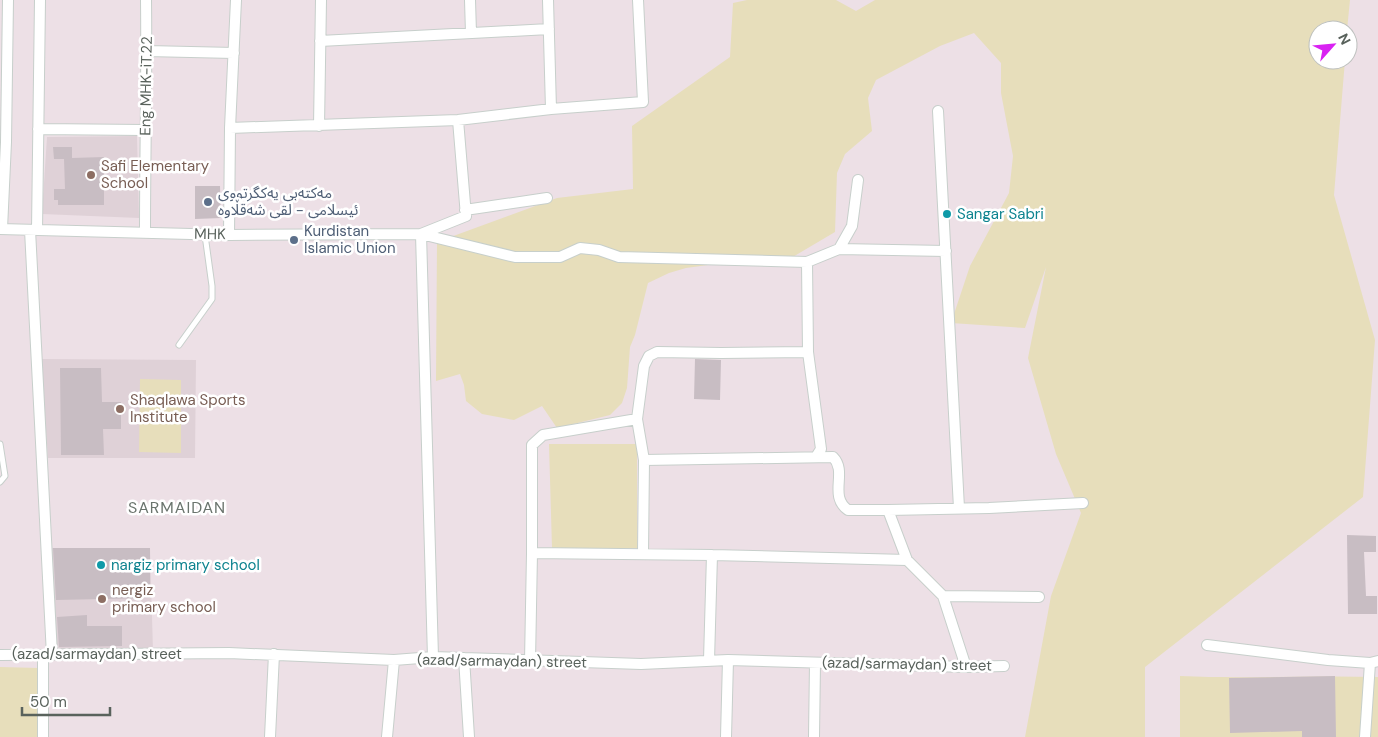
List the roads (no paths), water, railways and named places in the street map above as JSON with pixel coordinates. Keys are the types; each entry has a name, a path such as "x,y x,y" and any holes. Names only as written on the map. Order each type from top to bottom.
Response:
{"street":[{"path":"1,229 6,142 8,0"},
{"path":"40,0 38,129 33,230 48,655 43,737"},
{"name":"Eng MHK-iT.22","path":"145,233 146,0"},
{"path":"229,235 230,128 236,0"},
{"path":"319,126 321,0"},
{"path":"470,0 471,33"},
{"path":"548,0 551,109"},
{"path":"230,128 458,120 551,109 643,102 638,0"},
{"path":"320,41 549,29"},
{"path":"147,51 234,53"},
{"path":"938,111 959,508"},
{"path":"421,234 466,216 458,120"},
{"path":"38,129 144,130"},
{"path":"839,249 852,226 858,180"},
{"path":"465,210 547,198"},
{"name":"MHK","path":"1,229 229,235 421,234"},
{"path":"421,234 515,257 560,257 580,248 599,250 618,257 807,262 839,249 946,251"},
{"path":"421,234 433,657"},
{"path":"807,262 808,352 822,449 816,457"},
{"path":"644,553 644,460 636,419 644,366 649,356 657,352 808,352"},
{"path":"530,661 532,445 543,435 636,419"},
{"path":"644,460 833,457 839,469 839,500 848,510 989,508 1083,503"},
{"path":"892,510 888,510 907,560 943,596 966,667"},
{"path":"532,553 644,553 907,560"},
{"path":"709,660 712,555"},
{"path":"943,596 1039,597"},
{"path":"1207,645 1328,660 1374,662 1366,737"},
{"name":"(azad/sarmaydan) street","path":"0,654 274,654 394,660 433,657 641,664 728,660 966,667 1004,666"},
{"path":"270,737 274,654"},
{"path":"464,658 469,737"},
{"path":"387,737 394,660"},
{"path":"726,737 728,660"},
{"path":"814,737 815,663"}],"lane":[{"path":"179,345 212,299 205,234"},
{"path":"0,444 5,476 0,482"}],"place":[{"name":"Safi Elementary School","path":"91,175"},
{"name":"مەکتەبی یەکگرتووی ئیسلامی - لقی شەقڵاوە","path":"208,202"},
{"name":"Sangar Sabri","path":"947,214"},
{"name":"Kurdistan Islamic Union","path":"294,240"},
{"name":"Shaqlawa Sports Institute","path":"120,409"},
{"name":"nargiz primary school","path":"101,565"},
{"name":"nergiz primary school","path":"102,599"}],"district":[{"name":"SARMAIDAN","path":"177,507"}]}
